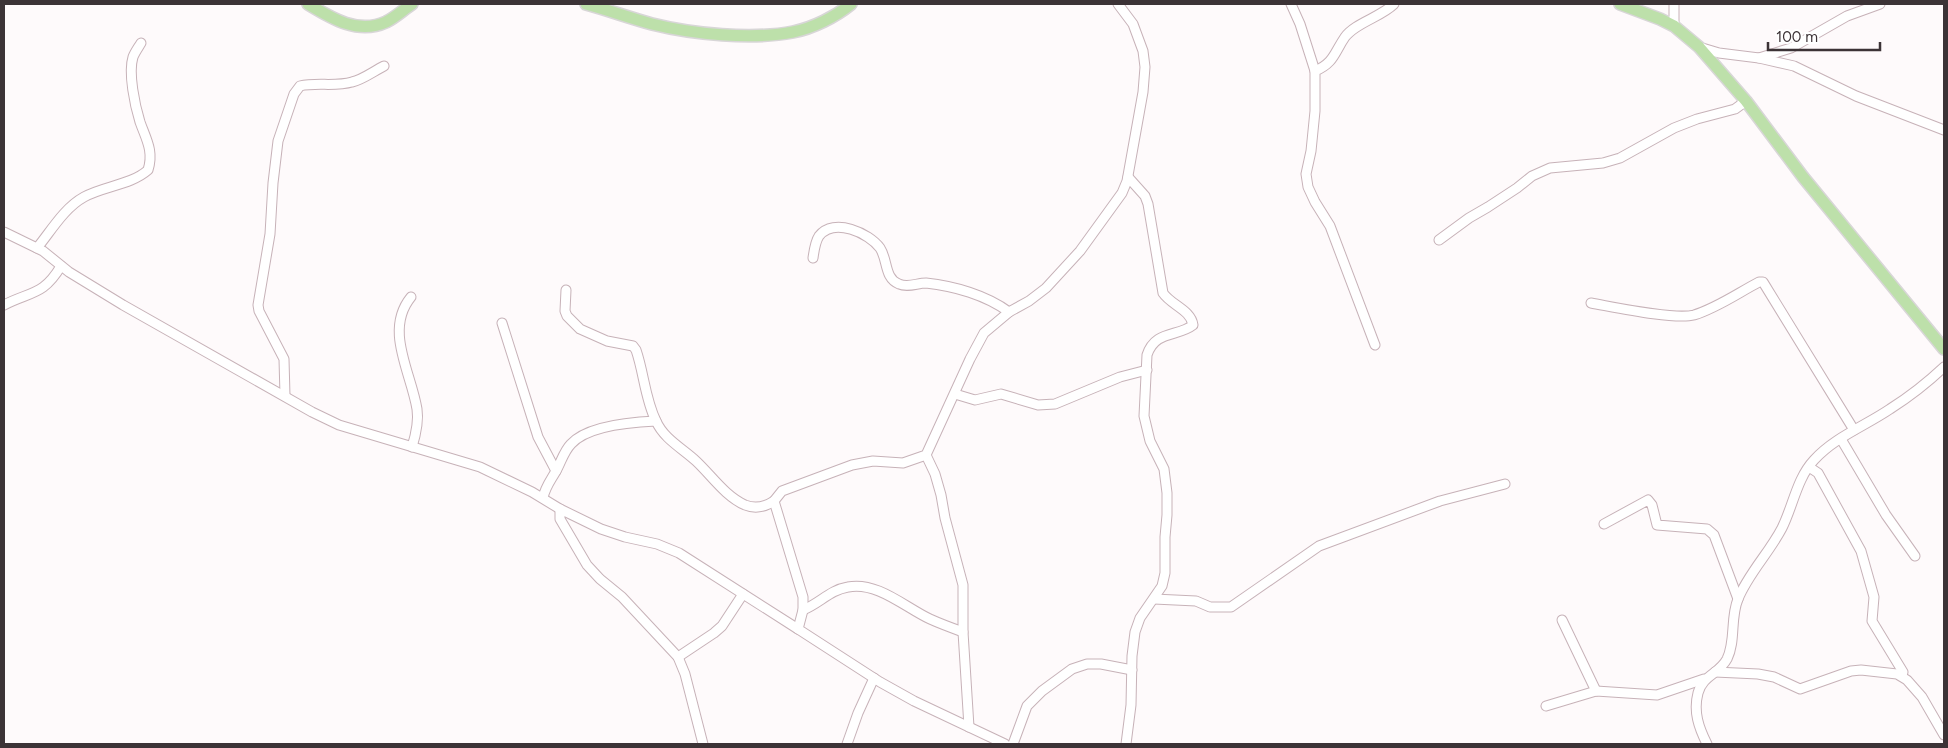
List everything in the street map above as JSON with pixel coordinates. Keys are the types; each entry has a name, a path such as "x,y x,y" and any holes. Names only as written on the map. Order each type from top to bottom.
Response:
{"main road":[{"path":"308,4 336,21 368,26 383,23 412,4"},
{"path":"586,4 653,24 684,30 738,35 794,32 828,21 851,4"},
{"path":"1620,4 1674,26 1699,47 1746,101 1803,177 1944,349"}],"street":[{"path":"566,290 564,311 567,316 580,329 607,341 633,346 636,350 656,422 672,442 696,461 731,497 745,505 766,506 774,501 782,491 852,465 873,461 903,463 926,455 984,332 1009,312 1038,296 1080,251 1122,193 1128,177 1143,92 1145,67 1133,24 1118,4"},
{"path":"1291,4 1300,24 1315,72 1314,119 1311,151 1306,174 1308,187 1330,226 1375,345"},
{"path":"1315,72 1324,68 1331,61 1346,36 1354,29 1394,4"},
{"path":"1674,4 1674,26"},
{"path":"1759,58 1791,48 1847,16 1880,4"},
{"path":"36,248 63,214 83,198 139,176 148,170 151,155 150,145 138,113 131,72 133,57 141,44"},
{"path":"1699,47 1719,53 1759,58 1794,66 1856,96 1944,130"},
{"path":"285,396 284,358 258,311 270,234 278,141 294,94 300,86 313,83 352,82 384,66"},
{"path":"1440,240 1532,176 1550,168 1603,164 1620,158 1674,128 1697,119 1735,109 1746,101"},
{"path":"1126,744 1131,705 1136,632 1140,618 1162,586 1165,573 1165,537 1168,515 1167,493 1164,469 1150,441 1144,416 1147,355 1149,348 1156,341 1170,333 1190,328 1193,325 1189,315 1167,299 1163,293 1148,204 1145,196 1128,177"},
{"path":"813,258 820,236 828,229 844,228 867,237 876,243 881,250 889,275 899,284 906,286 922,283 941,285 981,297 998,304 1009,312"},
{"path":"4,232 36,248 61,266 124,305 339,425 480,467 601,529 625,537 657,544 679,553 874,678 914,701 1005,744"},
{"path":"4,305 42,290 50,283 61,266"},
{"path":"1591,303 1670,316 1692,315 1709,309 1759,282 1763,282 1854,430"},
{"path":"411,296 404,304 398,335 417,411 417,429 412,447"},
{"path":"502,323 538,438 556,471"},
{"path":"1546,706 1596,691 1657,695 1704,680 1716,672 1727,659 1738,600 1781,529 1809,467 1826,448 1889,410 1924,386 1944,368"},
{"path":"956,394 975,400 1001,394 1038,405 1055,404 1120,377 1147,370"},
{"path":"543,498 545,490 571,444 586,434 630,423 656,422"},
{"path":"1841,439 1886,516 1916,556"},
{"path":"926,455 935,474 941,495 945,518 963,585 963,632 969,727"},
{"path":"1809,467 1818,473 1861,551 1874,597 1872,622 1903,672 1902,676"},
{"path":"1154,599 1196,601 1210,607 1231,607 1319,546 1440,501 1505,484"},
{"path":"1604,524 1648,500 1652,505 1656,525 1707,529 1714,535 1738,600"},
{"path":"774,501 802,588 803,610 798,629"},
{"path":"560,508 560,519 587,565 627,602 678,657 685,674 703,744"},
{"path":"803,610 832,592 849,587 861,587 891,596 929,619 963,632"},
{"path":"678,657 714,634 722,626 743,594"},
{"path":"1562,620 1596,691"},
{"path":"1013,744 1027,706 1042,691 1072,669 1087,664 1102,664 1132,670"},
{"path":"1716,672 1739,672 1766,676 1800,689 1851,671 1888,672 1902,676 1922,697 1944,735"},
{"path":"848,744 858,713 874,678"},
{"path":"1704,680 1698,693 1697,714 1700,730 1707,744"}]}
